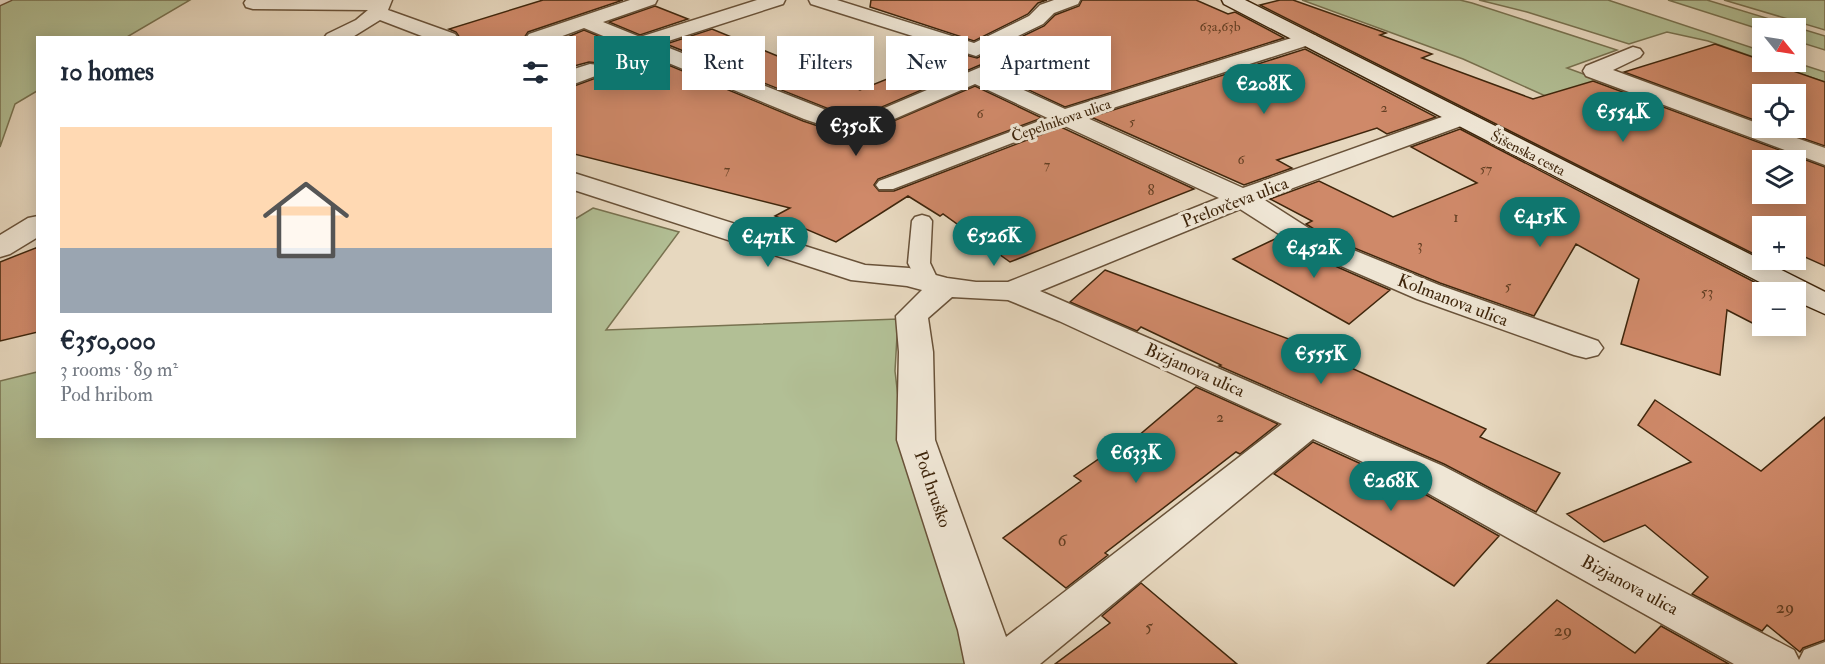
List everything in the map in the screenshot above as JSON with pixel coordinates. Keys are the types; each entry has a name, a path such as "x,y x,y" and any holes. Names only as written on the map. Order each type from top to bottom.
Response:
{"street":[{"path":"542,36 648,0"},
{"path":"663,36 776,0"},
{"path":"818,0 976,50 1036,20 1047,9 1071,0"},
{"name":"Šišenska cesta","path":"1231,0 1825,304"},
{"path":"253,3 380,6 444,36"},
{"path":"855,12 882,3"},
{"path":"338,36 363,24 380,6"},
{"path":"584,21 623,36"},
{"name":"Čepelnikova ulica","path":"1066,116 1308,39"},
{"path":"1634,52 1594,70 1825,157"},
{"path":"670,55 812,114 855,129 980,74"},
{"path":"975,76 1066,116"},
{"name":"Kolmanova ulica","path":"1066,116 1242,198 1314,244 1428,292 1586,348"},
{"name":"Prelovčeva ulica","path":"1012,291 1242,198 1461,118"},
{"name":"Bizjanova ulica","path":"576,182 862,274 909,277 936,285 976,291 1012,291 1120,336 1429,476 1777,664"},
{"path":"0,249 36,225"},
{"path":"0,249 36,237"},
{"name":"Pod hruško","path":"936,285 912,316 916,351 916,440 981,630 989,664"},
{"path":"1006,664 1310,422"}],"lane":[{"name":"Čepelnikova ulica","path":"886,185 1066,116"},
{"path":"922,221 919,263 936,285"}],"green space":[{"path":"0,0 190,0 129,36 36,36 36,92 15,104 0,147"},
{"path":"1302,0 1460,0 1472,3 1617,50 1567,68 1660,102 1617,128 1463,59"},
{"path":"1479,0 1608,0 1752,48 1752,56 1708,41 1667,32 1629,44 1527,12"},
{"path":"1668,0 1707,0 1766,18 1752,18 1752,27"},
{"path":"1724,0 1825,0 1825,30 1806,24 1806,18 1785,18"},
{"path":"1806,30 1825,36 1825,50 1806,44"},
{"path":"1806,66 1825,72 1825,82 1796,72 1806,72"},
{"path":"593,208 679,232 606,330 898,319 895,371 905,458 970,664 0,664 0,381 36,372 36,438 576,438 576,218"}],"building":[{"path":"543,0 623,0 528,32 525,36 459,36 449,29"},
{"path":"871,0 1047,0 1038,3 1028,14 974,41 968,39 968,36 959,36 870,7"},
{"path":"1082,0 1196,0 1228,14 1235,12 1284,38 1065,107 1029,90 1111,90 1111,36 1023,36 1044,26 1055,15 1079,6"},
{"path":"1280,0 1293,0 1386,33 1380,35 1432,54 1422,58 1533,99 1593,81 1779,150 1752,150 1752,204 1806,204 1806,160 1825,167 1825,266 1806,257 1806,216 1752,216 1752,253 1260,5"},
{"path":"655,6 688,19 640,35 609,22"},
{"path":"712,29 729,36 691,36"},
{"path":"584,30 598,36 594,36 594,63 576,65 576,36 570,36"},
{"path":"682,39 682,50 670,46 670,43"},
{"path":"1715,44 1752,57 1752,72 1796,72 1825,82 1825,146 1802,138 1806,138 1806,84 1752,84 1752,119 1624,72"},
{"path":"1305,49 1436,117 1387,134 1377,128 1277,160 1292,168 1244,185 1091,117"},
{"path":"765,51 777,56 777,88 765,83"},
{"path":"968,56 980,57 980,65 968,70"},
{"path":"670,66 682,71 682,90 728,90 803,121 854,138 975,86 1042,118 878,179 874,185 879,191 894,191 1061,127 1194,189 1010,262 943,214 940,216 908,196 836,242 775,216 790,208 576,154 576,85 594,79 594,90 670,90"},
{"path":"886,79 886,90 922,90 854,119 781,90 874,90 874,84"},
{"path":"1460,129 1754,282 1752,282 1752,323 1727,310 1720,375 1621,344 1639,279 1576,244 1534,316 1440,283 1325,236 1306,224 1312,221 1270,199 1319,181 1393,217 1477,183 1411,147"},
{"path":"1279,237 1303,252 1390,290 1349,324 1233,259"},
{"path":"36,248 36,332 0,341 0,262"},
{"path":"1105,270 1318,350 1316,352 1486,429 1480,437 1560,473 1536,512 1444,464 1219,366 1221,365 1141,327 1137,331 1070,302"},
{"path":"1196,387 1278,424 1240,454 1236,452 1105,553 1108,555 1066,588 1003,538 1081,481 1074,476 1135,434 1138,436"},
{"path":"1655,400 1761,471 1825,417 1825,640 1803,648 1800,652 1767,625 1762,631 1692,594 1708,577 1645,525 1604,542 1567,514 1691,462 1638,425"},
{"path":"1313,442 1414,488 1499,536 1454,586 1274,474"},
{"path":"1141,583 1237,664 1055,664 1110,623 1102,616"},
{"path":"1557,600 1635,653 1661,626 1729,664 1487,664"}]}
